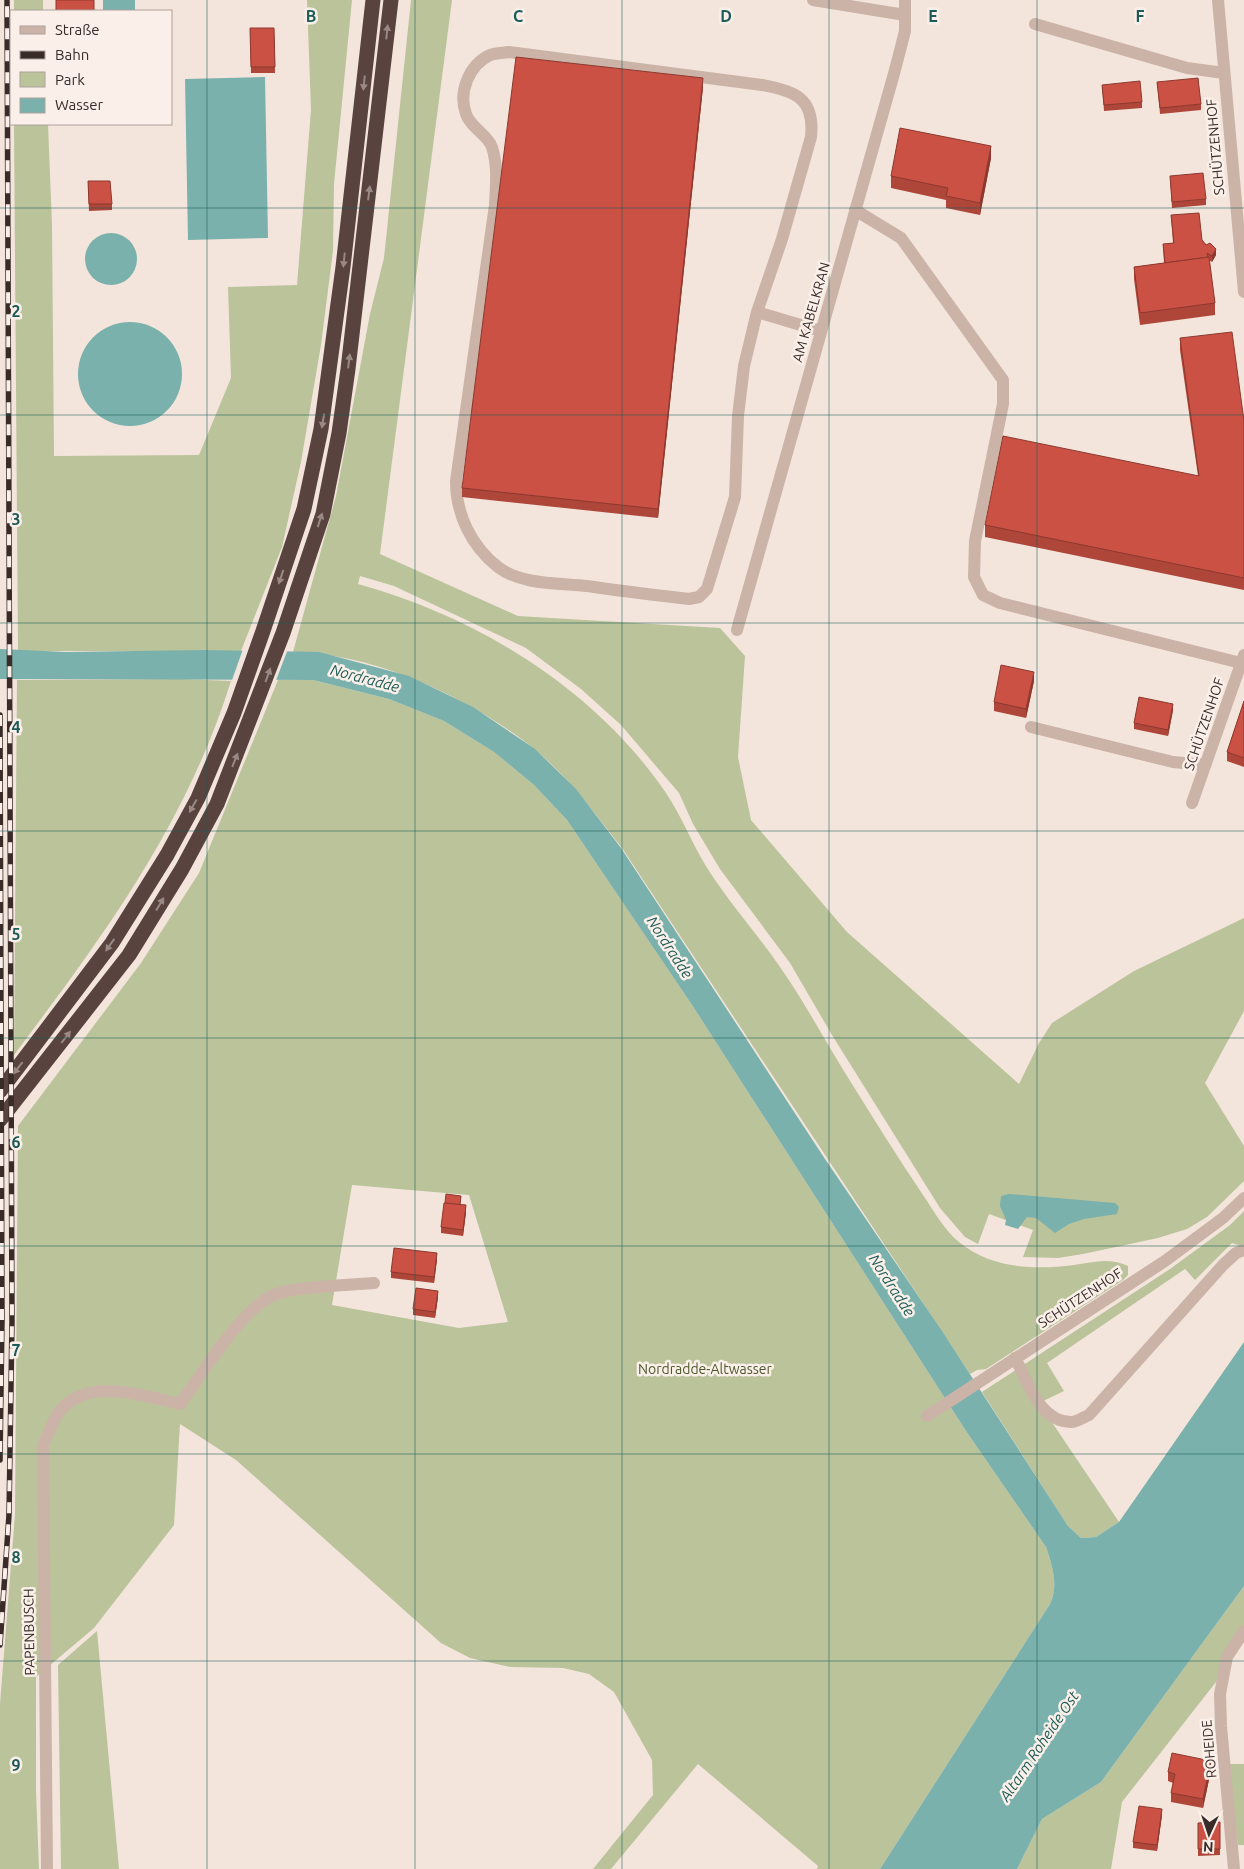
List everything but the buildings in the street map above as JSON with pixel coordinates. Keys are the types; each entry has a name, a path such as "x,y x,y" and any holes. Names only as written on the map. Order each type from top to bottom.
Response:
{"highway":[{"path":"0,1091 112,943 167,855 198,798 234,713 263,631 304,509 321,429 343,267 373,0"},
{"path":"0,1120 37,1076 129,955 182,869 217,804 284,633 323,514 338,434 349,359 391,0"}],"street":[{"path":"813,0 905,15"},
{"name":"AM KABELKRAN","path":"737,630 895,70 905,31 905,0"},
{"name":"SCHÜTZENHOF","path":"1218,0 1244,292"},
{"path":"1035,24 1165,62 1224,73"},
{"path":"509,52 762,84 787,89 800,97 809,108 812,123 811,137 782,239 757,312 744,366 738,416 735,497 707,589 699,597 689,599 524,579 498,568 478,545 460,518 456,500 456,481 495,205 497,167 491,145 466,115 464,96 467,78 476,63 492,54 509,52"},
{"path":"855,210 902,238 1004,380 1003,404 975,541 974,576 983,595 1000,603 1243,659"},
{"path":"757,312 821,331"},
{"name":"SCHÜTZENHOF","path":"1192,803 1243,659"},
{"path":"1031,727 1172,762 1205,765"},
{"name":"SCHÜTZENHOF","path":"931,1414 1164,1261 1223,1218 1244,1198"},
{"path":"1015,1358 1038,1403 1055,1418 1073,1422 1089,1414 1223,1265 1244,1250"},
{"name":"PAPENBUSCH","path":"47,1869 43,1446 59,1412 74,1400 93,1392 125,1392 180,1404 241,1322 269,1297 308,1288 374,1283"},
{"name":"ROHEIDE","path":"1234,1869 1220,1694 1227,1657 1244,1631"}],"green space":[{"path":"14,0 43,0 43,10 14,10"},
{"path":"307,0 352,0 334,184 333,251 321,345 301,462 282,547 241,651 18,651 14,125 48,125 52,225 54,456 199,455 231,378 228,287 297,285 311,110"},
{"path":"411,0 452,0 380,554 518,616 720,628 745,656 738,757 751,820 847,932 1019,1084 1039,1043 1052,1023 1134,971 1244,918 1244,1011 1205,1083 1244,1146 1244,1181 1207,1217 1187,1229 1158,1238 1058,1258 1023,1257 1033,1230 989,1214 978,1244 965,1237 940,1208 832,1035 790,963 720,869 693,824 679,793 621,725 581,689 526,648 394,586 360,576 358,584 403,598 447,616 489,637 530,662 569,690 605,721 637,756 666,793 711,874 790,981 896,1153 940,1220 959,1242 985,1258 1014,1266 1059,1267 1108,1261 1128,1266 1128,1275 1123,1280 986,1369 977,1370 970,1374 622,848 581,796 559,772 534,749 509,730 481,712 420,682 356,660 324,654 293,652 336,496 370,314 384,258"},
{"path":"181,679 231,681 212,734 191,783 166,831 110,922 14,1055 17,680"},
{"name":"Nordradde-Altwasser","path":"278,680 313,680 389,699 444,721 494,752 534,785 567,820 692,1005 966,1431 1046,1547 1054,1576 1053,1597 1050,1604 880,1869 817,1869 818,1866 698,1764 611,1869 593,1869 653,1795 652,1760 614,1692 589,1674 563,1668 510,1667 470,1658 441,1643 236,1460 180,1424 174,1525 94,1628 36,1677 36,1791 39,1869 0,1869 0,1704 15,1514 18,1126 141,963 199,873","holes":["352,1185 469,1195 508,1322 459,1328 332,1305"]},
{"path":"1244,1211 1244,1247 1232,1243 1195,1280 1185,1269 1047,1363 1064,1391 1039,1403 1119,1522 1096,1537 1081,1538 1068,1526 982,1392 1170,1269 1230,1225"},
{"path":"1244,1586 1244,1631 1223,1673 1122,1802 1111,1869 1017,1869 1042,1819 1101,1782"},
{"path":"97,1631 119,1869 61,1869 58,1665"},
{"path":"1226,1764 1244,1764 1244,1845 1238,1845"}],"water":[{"path":"103,0 135,0 135,10 103,10"},
{"path":"265,77 268,238 188,240 185,79"},
{"path":"111,233 121,235 129,241 135,249 137,259 135,269 129,277 121,283 111,285 101,283 93,277 87,269 85,259 87,249 93,241 101,235"},
{"path":"130,322 150,326 167,337 178,354 182,374 178,394 167,411 150,422 130,426 110,422 93,411 82,394 78,374 82,354 93,337 110,326"},
{"path":"0,649 66,652 204,650 319,652 409,676 473,707 535,749 576,789 621,848 825,1159 942,1331 1068,1526 1081,1538 1096,1537 1119,1522 1244,1342 1244,1586 1101,1782 1042,1819 1017,1869 880,1869 1050,1604 1053,1597 1054,1583 1046,1547 966,1431 692,1005 567,820 534,785 494,752 444,721 389,699 313,680 0,679"},
{"path":"1009,1194 1115,1203 1119,1207 1117,1214 1084,1219 1069,1224 1055,1233 1036,1218 1027,1217 1018,1229 1005,1225 1006,1220 1000,1206 1001,1196"}],"pier":[{"path":"243,649 288,649 275,683 231,683"}],"railway":[{"path":"0,1645 9,1515 12,1321 7,0"},
{"path":"0,715 2,1320 0,1460"}],"water label":[{"name":"Nordradde","path":"365,678"},
{"name":"Nordradde","path":"670,947"},
{"name":"Nordradde","path":"892,1285"},
{"name":"Altarm Roheide Ost","path":"1039,1746"}]}
